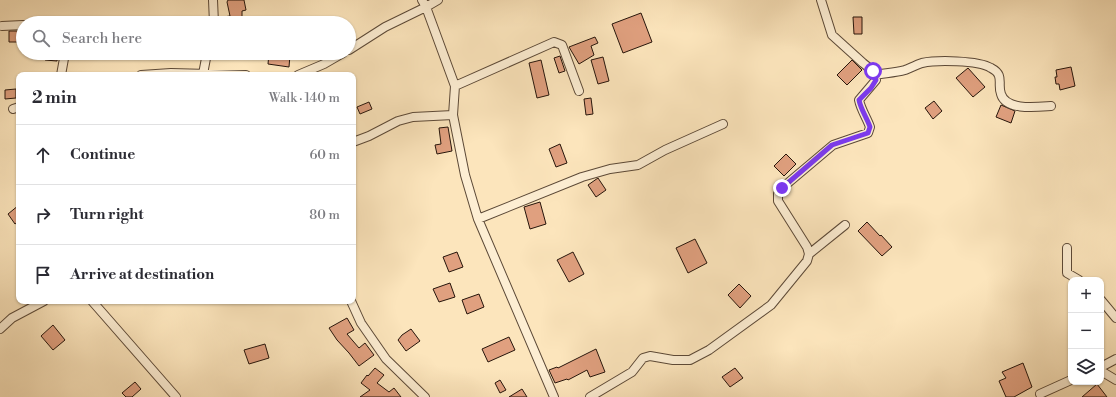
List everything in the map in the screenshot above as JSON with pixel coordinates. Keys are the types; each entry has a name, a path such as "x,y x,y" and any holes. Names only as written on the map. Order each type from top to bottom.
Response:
{"street":[{"path":"213,0 214,16"},
{"path":"356,46 424,4 438,0"},
{"path":"590,397 632,372 643,358 650,356 673,360 690,360 709,350 771,306 807,261 809,254 807,247 778,201 778,194 782,188 832,145 868,133 870,127 867,117 860,108 859,100 871,88 876,80 873,71 832,35 821,0"},
{"path":"424,4 455,86 453,116 465,176 478,219 554,397"},
{"path":"2,26 16,25"},
{"path":"455,86 554,42 562,45 579,91"},
{"path":"62,72 64,60"},
{"path":"203,72 206,60"},
{"path":"305,72 331,60"},
{"path":"874,75 904,70 922,63 977,63 991,68 998,73 1001,80 1000,94 1005,102 1019,106 1051,106"},
{"path":"356,141 413,117 453,116"},
{"path":"478,219 582,177 610,169 638,165 665,150 723,124"},
{"path":"809,254 845,225"},
{"path":"1067,248 1067,273 1073,277"},
{"path":"0,329 12,318 38,304"},
{"path":"95,304 176,397"},
{"path":"352,304 361,323 386,360 425,397"},
{"path":"1104,304 1116,318"},
{"path":"1104,365 1116,359"},
{"path":"1104,373 1116,380"},
{"path":"1040,394 1068,381"}],"building":[{"path":"228,0 244,0 246,10 242,11 242,16 230,16 227,2"},
{"path":"641,13 652,42 623,53 612,24"},
{"path":"853,17 862,17 862,34 854,34"},
{"path":"9,31 16,31 16,42 9,42"},
{"path":"595,37 598,43 591,46 594,55 579,64 569,47"},
{"path":"560,56 565,71 559,73 554,58"},
{"path":"603,57 609,81 598,84 591,60"},
{"path":"268,60 290,60 289,67 268,64"},
{"path":"541,60 549,95 537,98 529,63"},
{"path":"852,60 862,70 847,85 837,75"},
{"path":"1071,67 1075,86 1060,90 1059,84 1056,84 1056,70"},
{"path":"968,68 985,87 973,97 956,78"},
{"path":"16,89 16,98 5,99 5,90"},
{"path":"591,98 593,114 586,115 584,99"},
{"path":"934,101 942,111 933,119 925,108"},
{"path":"369,102 372,109 360,114 357,107"},
{"path":"1001,105 1015,111 1011,123 996,117"},
{"path":"448,127 452,151 437,154 435,145 441,144 439,128"},
{"path":"560,144 567,163 556,167 549,149"},
{"path":"786,154 796,164 784,176 774,166"},
{"path":"598,178 606,190 596,197 588,185"},
{"path":"540,202 546,224 530,229 524,207"},
{"path":"16,207 16,223 15,224 8,214"},
{"path":"867,222 892,247 882,256 858,231"},
{"path":"695,239 707,263 688,273 676,248"},
{"path":"457,252 463,267 449,272 443,257"},
{"path":"573,252 584,274 569,282 557,260"},
{"path":"450,283 455,297 439,302 433,289"},
{"path":"739,284 751,296 740,308 728,295"},
{"path":"479,294 484,307 467,314 462,300"},
{"path":"347,318 354,330 347,334 359,348 365,343 374,355 359,366 329,328"},
{"path":"53,325 65,340 53,350 41,336"},
{"path":"411,329 420,341 406,351 398,340 402,335"},
{"path":"509,337 515,350 488,362 482,349"},
{"path":"265,344 269,358 249,364 244,350"},
{"path":"596,349 605,372 590,377 587,370 568,380 555,383 549,370 558,368"},
{"path":"1023,363 1032,387 1014,397 1006,397 999,381 1006,378 1002,372"},
{"path":"375,368 384,375 377,383 389,392 394,388 401,397 360,397 370,390 361,383"},
{"path":"735,368 743,378 730,387 722,377"},
{"path":"500,380 506,390 500,393 495,383"},
{"path":"135,382 141,389 132,397 126,397 122,393"},
{"path":"1098,385 1107,397 1082,397"},
{"path":"522,389 527,397 509,397"}],"route":[{"path":"782,188 832,145 868,133 870,127 867,117 860,108 859,100 871,88 876,80 873,71"}]}
